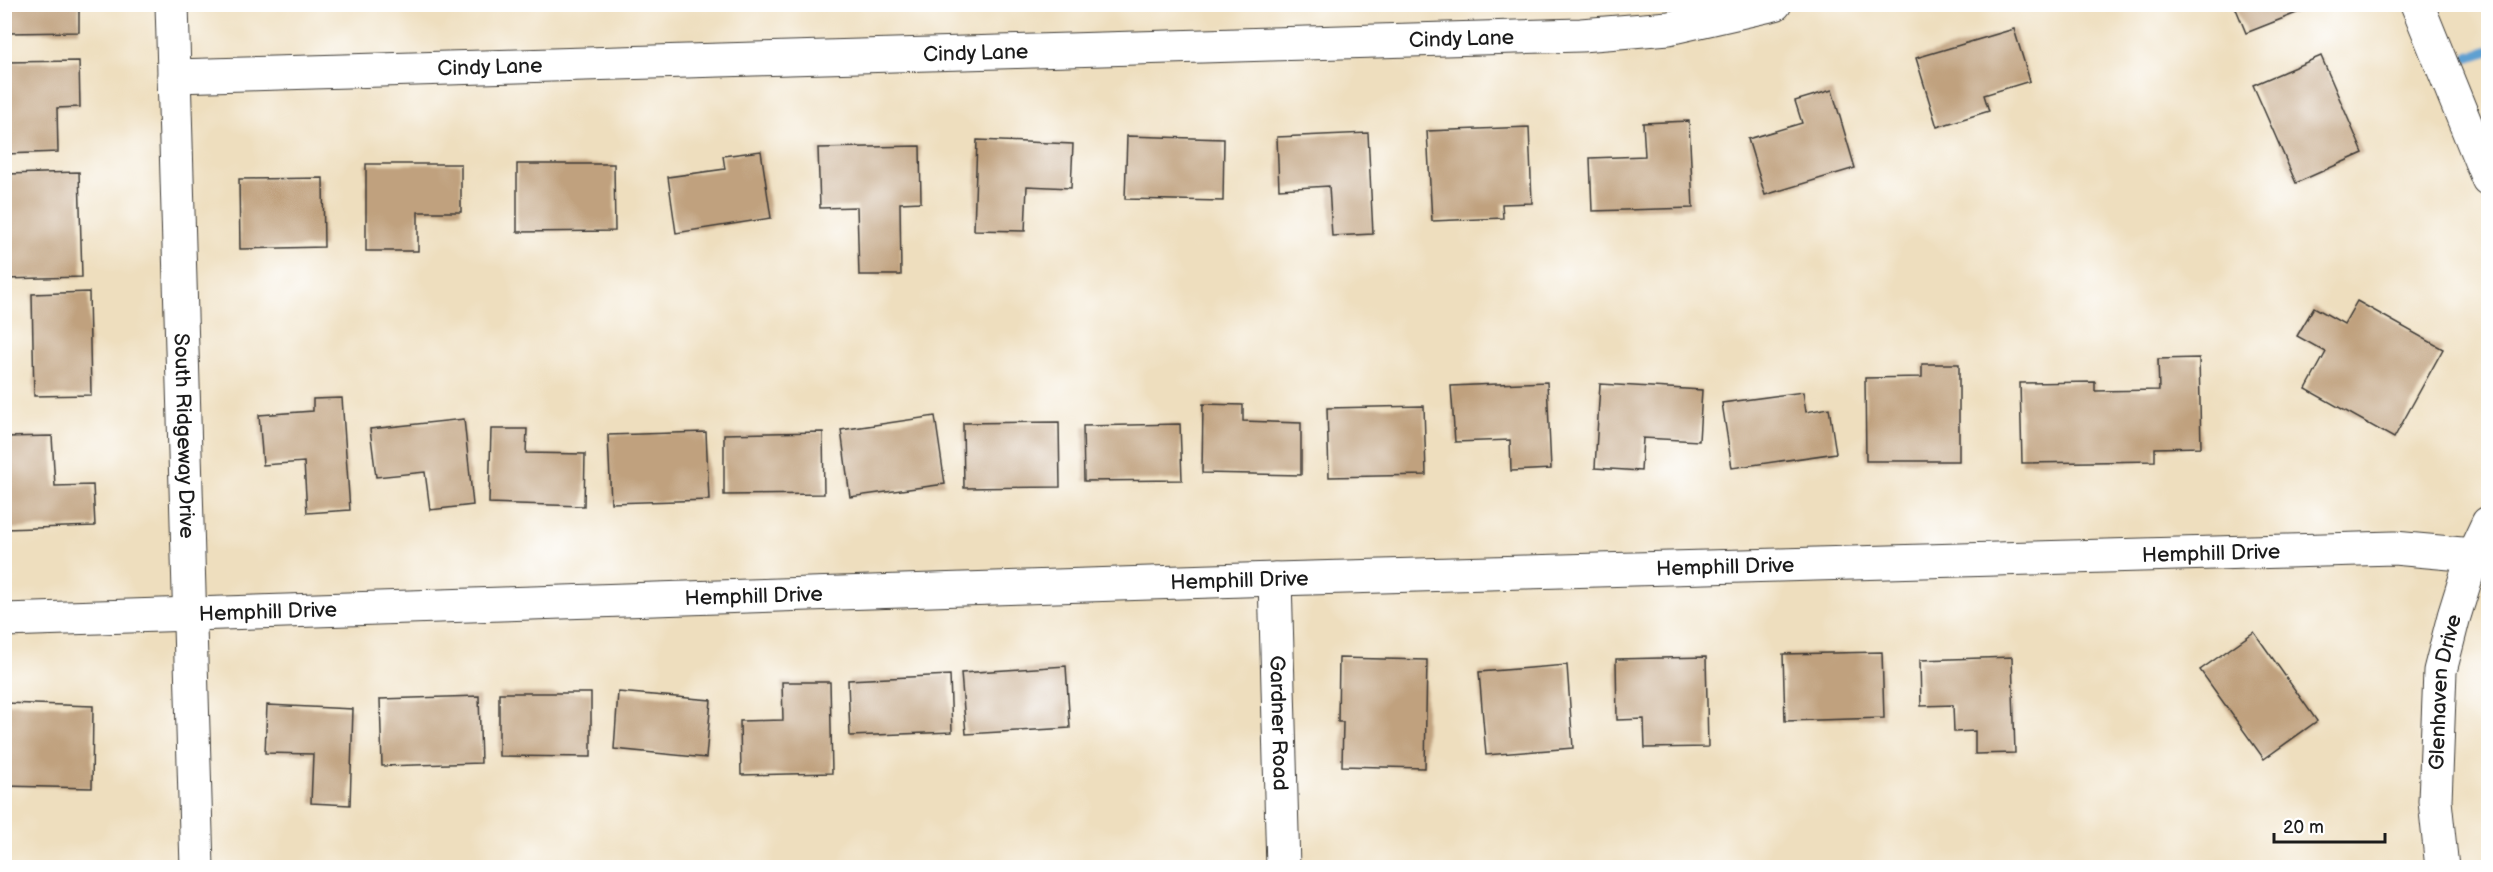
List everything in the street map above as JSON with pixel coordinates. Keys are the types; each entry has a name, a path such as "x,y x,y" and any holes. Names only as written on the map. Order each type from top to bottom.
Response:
{"street":[{"name":"South Ridgeway Drive","path":"172,4 197,867"},
{"name":"Cindy Lane","path":"174,76 1581,35 1669,28 1775,4"},
{"path":"2417,4 2488,180"},
{"name":"Glenhaven Drive","path":"2442,867 2435,801 2440,671 2473,555 2488,524"},
{"name":"Hemphill Drive","path":"4,620 1275,579 2394,548 2473,555"},
{"name":"Gardner Road","path":"1275,579 1283,867"}],"building":[{"path":"7,4 79,4 79,32 8,33"},
{"path":"2234,4 2301,4 2304,10 2246,33"},
{"path":"2014,29 2030,81 1984,95 1989,111 1937,127 1916,58"},
{"path":"2321,56 2363,153 2296,183 2253,85"},
{"path":"79,61 80,107 57,108 58,152 5,154 4,62"},
{"path":"1832,90 1855,168 1765,195 1748,139 1802,123 1795,101"},
{"path":"1689,121 1693,208 1592,211 1590,158 1645,156 1643,123"},
{"path":"1529,127 1532,203 1502,204 1503,218 1432,221 1427,131"},
{"path":"1368,133 1373,234 1332,236 1329,186 1279,189 1277,137"},
{"path":"1127,136 1224,139 1223,201 1125,199"},
{"path":"977,140 1073,144 1071,188 1027,186 1025,231 974,230"},
{"path":"920,146 921,202 900,203 901,275 859,275 857,207 820,208 818,148"},
{"path":"761,151 771,218 676,233 668,177 725,169 723,156"},
{"path":"366,164 461,164 461,212 418,212 418,251 366,251"},
{"path":"517,164 614,164 615,231 517,232"},
{"path":"79,172 82,277 4,279 7,174"},
{"path":"323,178 324,247 240,249 239,179"},
{"path":"89,292 91,395 34,396 32,294"},
{"path":"2357,301 2443,349 2394,438 2306,389 2326,352 2297,336 2314,307 2344,324"},
{"path":"2199,358 2201,447 2155,448 2155,461 2022,463 2020,383 2095,382 2095,391 2159,390 2158,359"},
{"path":"1922,364 1959,364 1959,461 1866,461 1865,378 1922,377"},
{"path":"1547,382 1551,469 1511,471 1510,440 1455,442 1451,386"},
{"path":"1600,384 1702,390 1699,441 1643,438 1641,471 1595,468"},
{"path":"1803,392 1806,412 1829,408 1836,453 1732,468 1722,403"},
{"path":"342,398 350,510 307,513 304,462 263,465 259,415 313,411 313,399"},
{"path":"1203,404 1243,405 1243,421 1301,423 1301,475 1202,473"},
{"path":"1424,406 1426,475 1329,477 1327,408"},
{"path":"935,416 945,484 850,497 841,430"},
{"path":"464,419 473,505 430,510 425,472 376,477 370,429"},
{"path":"1059,422 1060,487 964,488 963,423"},
{"path":"1180,424 1182,480 1084,481 1083,426"},
{"path":"491,429 527,429 526,453 585,454 584,506 489,503"},
{"path":"706,432 709,500 611,503 608,435"},
{"path":"823,432 824,494 724,495 724,434"},
{"path":"52,436 55,486 93,485 95,526 5,529 5,437"},
{"path":"2254,632 2317,721 2264,759 2200,670"},
{"path":"1882,652 1884,718 1785,721 1783,654"},
{"path":"1706,657 1708,747 1645,748 1644,719 1617,720 1616,659"},
{"path":"2012,657 2015,753 1975,754 1975,731 1954,732 1953,705 1921,706 1920,660"},
{"path":"1339,658 1427,660 1425,768 1342,766 1343,722 1338,722"},
{"path":"1567,665 1573,748 1486,755 1479,672"},
{"path":"1066,666 1070,728 966,734 961,673"},
{"path":"950,675 952,732 850,736 848,680"},
{"path":"782,682 830,682 832,773 741,775 740,721 783,720"},
{"path":"618,692 711,700 706,758 614,749"},
{"path":"499,693 591,693 591,757 499,756"},
{"path":"479,696 481,763 382,766 380,699"},
{"path":"4,703 93,706 92,788 4,786"},
{"path":"267,705 353,709 350,805 311,803 313,754 265,753"}],"waterway":[{"path":"2469,57 2488,51"}]}
